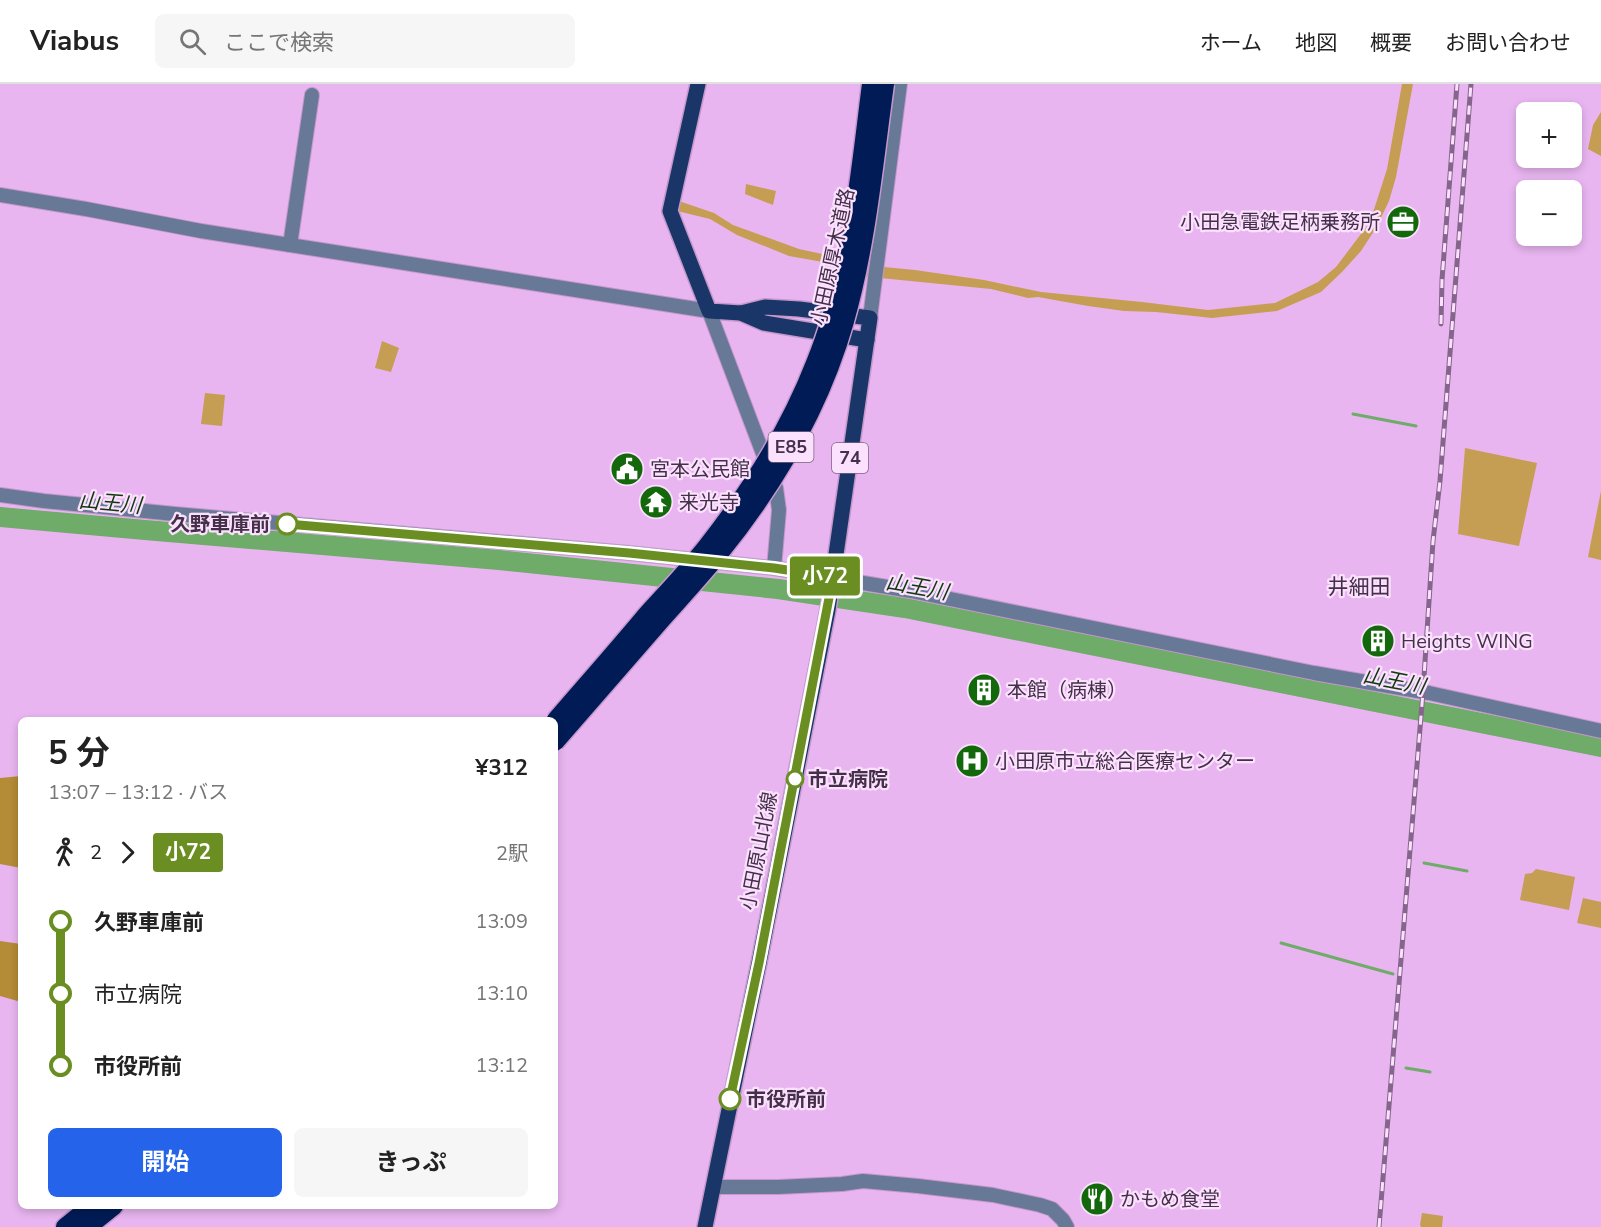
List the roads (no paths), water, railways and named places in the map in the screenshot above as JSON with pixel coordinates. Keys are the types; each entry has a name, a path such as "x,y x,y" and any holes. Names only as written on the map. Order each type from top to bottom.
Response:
{"highway":[{"name":"小田原厚木道路","path":"558,717 705,548 739,503 773,450 797,405 816,363 842,278 861,168 871,84"},
{"name":"小田原厚木道路","path":"558,739 718,555 754,507 785,458 810,411 829,368 845,322 856,279 864,238 885,84"},
{"path":"65,1227 87,1209"},
{"path":"88,1227 110,1209"}],"main road":[{"path":"698,84 670,211 709,311 741,313 765,307 870,318"},
{"path":"741,313 764,322 867,340"},
{"name":"小田原山北線","path":"705,1227 828,610 870,318"}],"street":[{"path":"870,318 900,84"},
{"path":"290,245 312,95"},
{"path":"0,195 201,231 709,311 776,488 779,510 774,568"},
{"path":"0,495 175,514 629,553 774,568 832,583 911,591 1314,673 1429,693 1601,731"},
{"path":"713,1186 778,1187 863,1181 918,1186 993,1195 1041,1205 1052,1209 1067,1227"}],"waterway":[{"path":"1353,414 1416,426"},
{"name":"山王川","path":"0,517 499,560 778,589 905,608 1601,747"},
{"path":"1424,863 1467,871"},
{"path":"1281,943 1393,974"},
{"path":"1406,1068 1430,1072"}],"railway":[{"path":"1441,324 1442,280 1457,84"},
{"path":"1379,1227 1471,84"}],"place":[{"name":"小田急電鉄足柄乗務所","path":"1403,222"},
{"name":"宮本公民館","path":"627,469"},
{"name":"来光寺","path":"656,502"},
{"name":"久野車庫前","path":"287,524"},
{"name":"Heights WING","path":"1378,641"},
{"name":"本館（病棟）","path":"984,690"},
{"name":"小田原市立総合医療センター","path":"972,761"},
{"name":"市立病院","path":"795,779"},
{"name":"市役所前","path":"730,1099"},
{"name":"かもめ食堂","path":"1097,1199"}],"district":[{"name":"井細田","path":"1359,587"}]}
